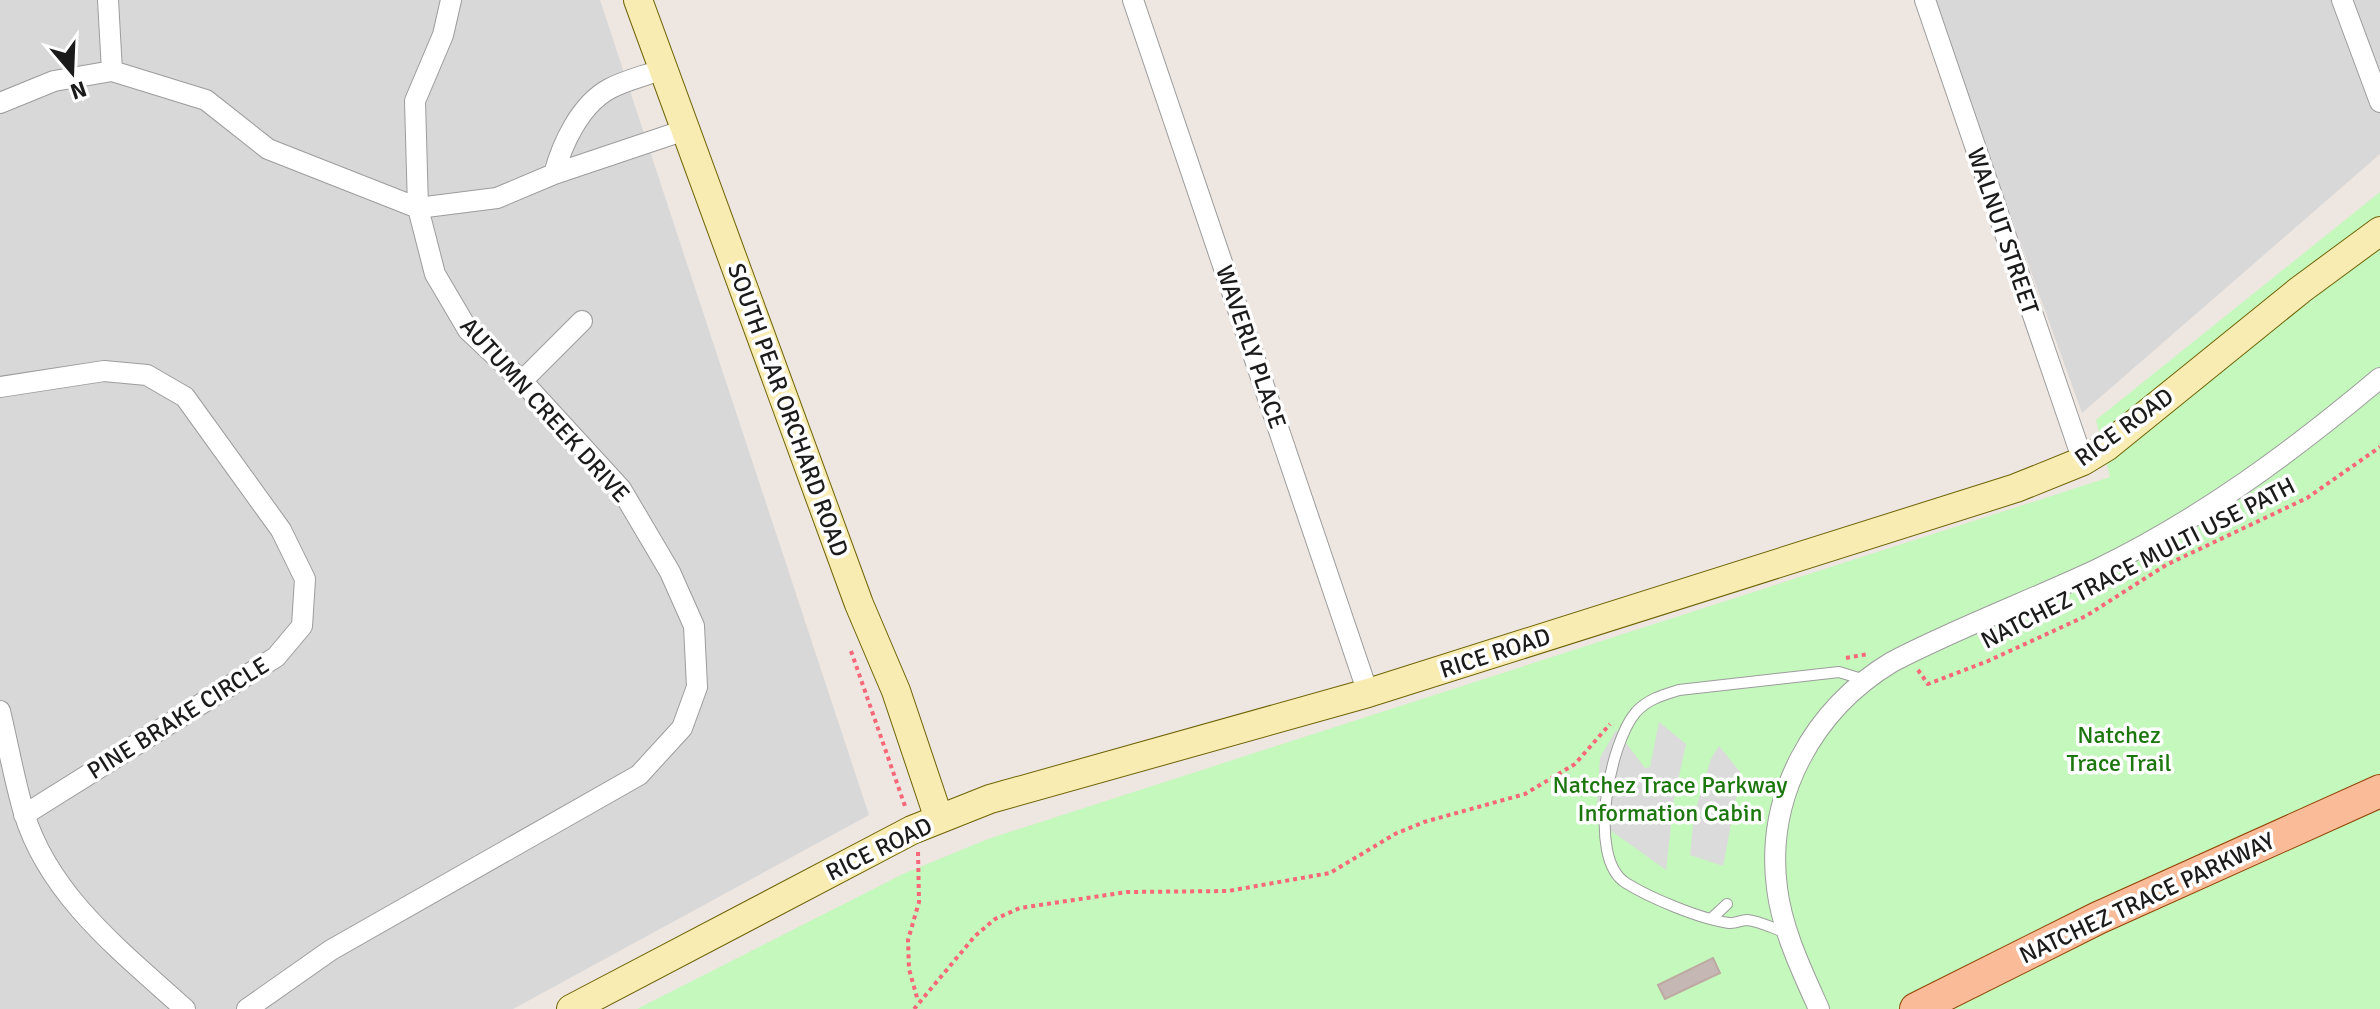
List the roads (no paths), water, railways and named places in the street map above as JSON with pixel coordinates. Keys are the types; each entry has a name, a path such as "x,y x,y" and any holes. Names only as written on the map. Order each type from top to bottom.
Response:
{"main road":[{"name":"NATCHEZ TRACE PARKWAY","path":"1916,1009 2098,918 2380,791"}],"street":[{"path":"108,0 112,71"},
{"name":"AUTUMN CREEK DRIVE","path":"247,1009 331,950 639,775 682,728 697,687 694,626 676,586 621,489 522,381 468,330 435,274 418,208 415,101 443,35 451,0"},
{"name":"SOUTH PEAR ORCHARD ROAD","path":"638,0 859,604 896,691 939,819"},
{"name":"WAVERLY PLACE","path":"1133,0 1368,693"},
{"name":"WALNUT STREET","path":"1925,0 2083,461"},
{"path":"2342,0 2380,102"},
{"path":"554,174 560,152 594,101 609,89 663,69"},
{"path":"0,103 54,81 112,71 206,100 268,149 418,208 497,198 554,174 685,130"},
{"name":"RICE ROAD","path":"571,1009 912,830 990,799 1368,693 2016,488 2083,461 2380,231"},
{"path":"522,381 582,321"},
{"name":"PINE BRAKE CIRCLE","path":"0,387 104,371 147,375 185,397 281,530 305,579 302,626 276,657 24,815"},
{"path":"1819,1009 1787,933 1776,872 1783,806 1799,762 1831,710 1865,680 1908,654 2099,568 2203,512 2304,440 2380,378"},
{"path":"0,711 24,815 50,869 88,921 185,1009"}],"lane":[{"path":"1787,933 1746,920 1731,924 1712,918 1651,896 1626,883 1615,872 1607,851 1605,815 1617,745 1627,723 1646,702 1679,690 1839,672 1865,680"},
{"path":"1712,918 1727,904"}],"park label":[{"name":"Natchez Trace Trail","path":"2119,749"},
{"name":"Natchez Trace Parkway Information Cabin","path":"1670,799"}]}
